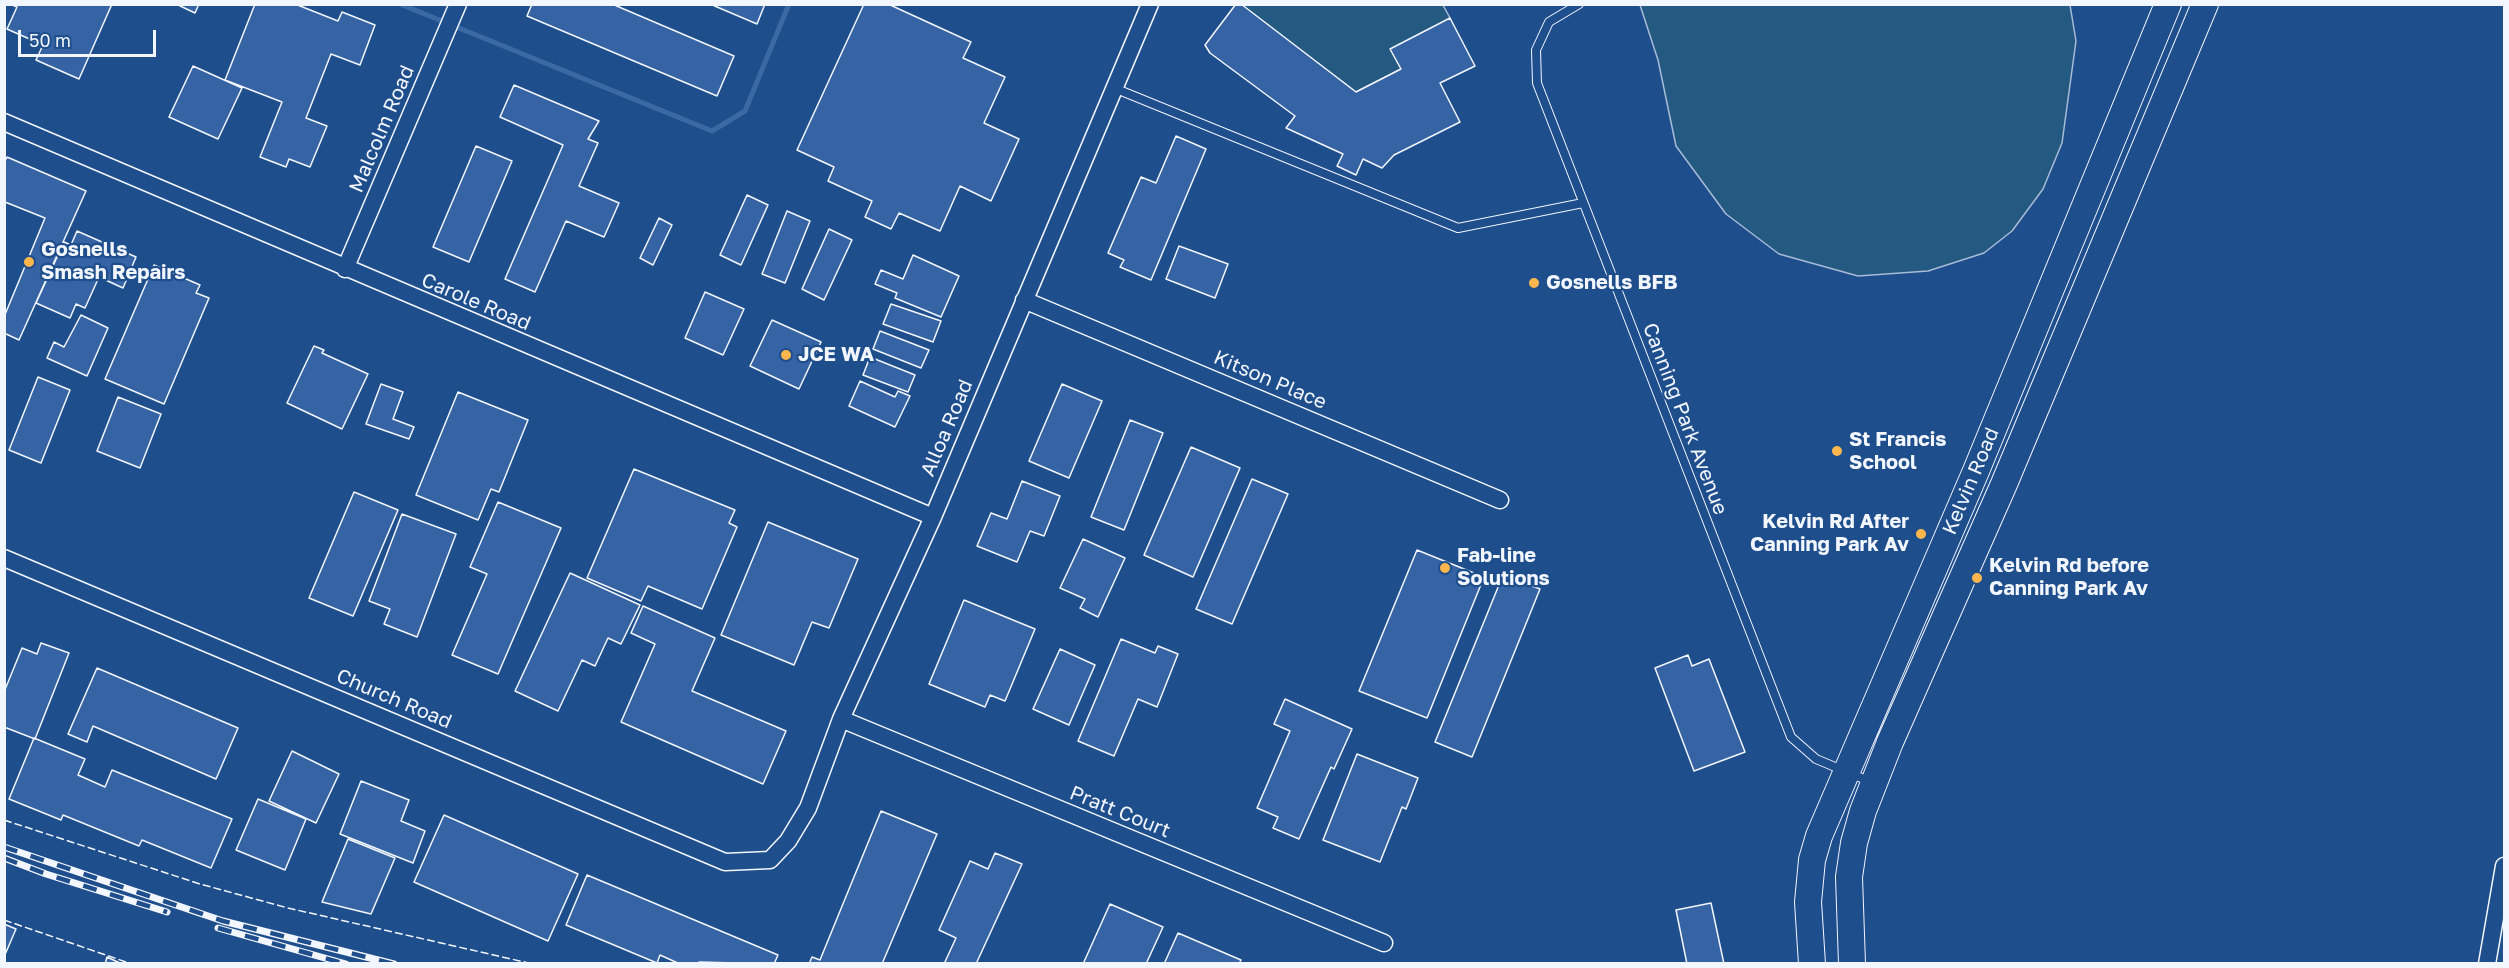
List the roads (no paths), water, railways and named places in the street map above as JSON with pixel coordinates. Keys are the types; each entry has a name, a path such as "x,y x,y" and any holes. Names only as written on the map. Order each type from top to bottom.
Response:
{"main road":[{"name":"Kelvin Road","path":"1812,963 1808,902 1812,860 1819,836 1976,471 2168,4"},
{"name":"Kelvin Road","path":"1852,963 1849,877 1854,843 1874,783 2004,484 2205,4"},
{"path":"1976,471 2004,484"}],"street":[{"name":"Alloa Road","path":"770,860 788,841 808,808 841,719 933,517 1150,4"},
{"name":"Malcolm Road","path":"345,269 456,8"},
{"name":"Carole Road","path":"4,122 345,269 933,517"},
{"name":"Kitson Place","path":"1024,300 1500,500"},
{"name":"Church Road","path":"4,558 725,862 770,860"},
{"name":"Pratt Court","path":"841,719 1384,943"},
{"path":"2487,963 2505,866"}],"lane":[{"name":"Canning Park Avenue","path":"1579,4 1549,22 1536,50 1537,83 1791,736 1816,759 1874,783"},
{"path":"1114,88 1458,228 1583,203"}],"waterway":[{"path":"400,4 712,131 745,111 789,4"}],"railway":[{"path":"4,847 223,921 394,964"},
{"path":"4,858 46,874 167,912"},
{"path":"218,928 346,964"}],"place":[{"name":"Gosnells Smash Repairs","path":"29,262"},
{"name":"Gosnells BFB","path":"1534,283"},
{"name":"JCE WA","path":"786,355"},
{"name":"St Francis School","path":"1837,451"},
{"name":"Kelvin Rd After Canning Park Av","path":"1921,534"},
{"name":"Fab-line Solutions","path":"1445,568"},
{"name":"Kelvin Rd before Canning Park Av","path":"1977,578"}]}
